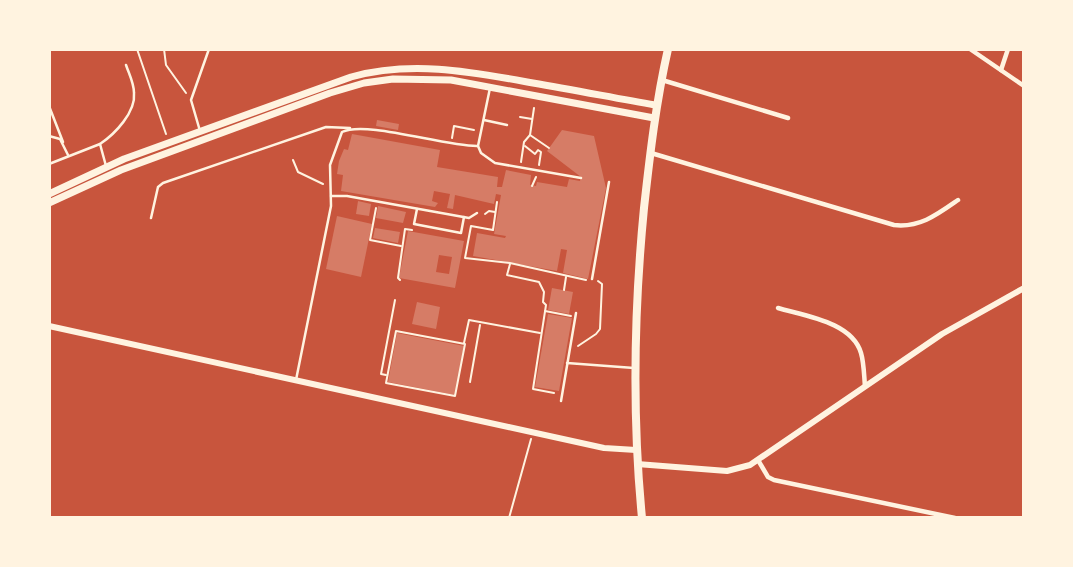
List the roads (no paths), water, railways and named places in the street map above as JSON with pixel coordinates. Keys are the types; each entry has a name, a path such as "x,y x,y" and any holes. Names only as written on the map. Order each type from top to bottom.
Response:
{"highway":[{"path":"642,518 636,450 638,282 654,118 668,49"}],"main road":[{"path":"49,194 106,167 200,131 379,69 464,70 656,105"},
{"path":"49,203 121,170 364,83 418,78 451,80 654,118"}],"street":[{"path":"970,49 1024,86"},
{"path":"1001,70 1008,49"},
{"path":"661,79 788,118"},
{"path":"650,153 894,225 907,226 924,222 958,200"},
{"path":"637,464 727,471 743,468 942,334 1024,288"},
{"path":"778,308 827,323 851,336 861,352 865,387"},
{"path":"49,326 604,447 636,450"},
{"path":"758,460 768,477 774,480 955,518"}],"lane":[{"path":"204,141 191,100 209,49"},
{"path":"49,164 100,144 126,117 134,102 134,86 126,65"},
{"path":"490,87 478,146 481,153 495,163 581,178"},
{"path":"49,106 68,155"},
{"path":"484,120 507,125"},
{"path":"151,218 158,187 163,183 326,127 478,146"},
{"path":"296,380 327,227 331,196 330,165 342,132 350,128"},
{"path":"49,136 55,136 63,142"},
{"path":"100,144 106,167"},
{"path":"592,279 609,182"},
{"path":"331,196 347,195 469,218 477,213"},
{"path":"417,209 414,224 461,233 464,217"},
{"path":"561,401 575,315"},
{"path":"568,363 636,368"}]}
